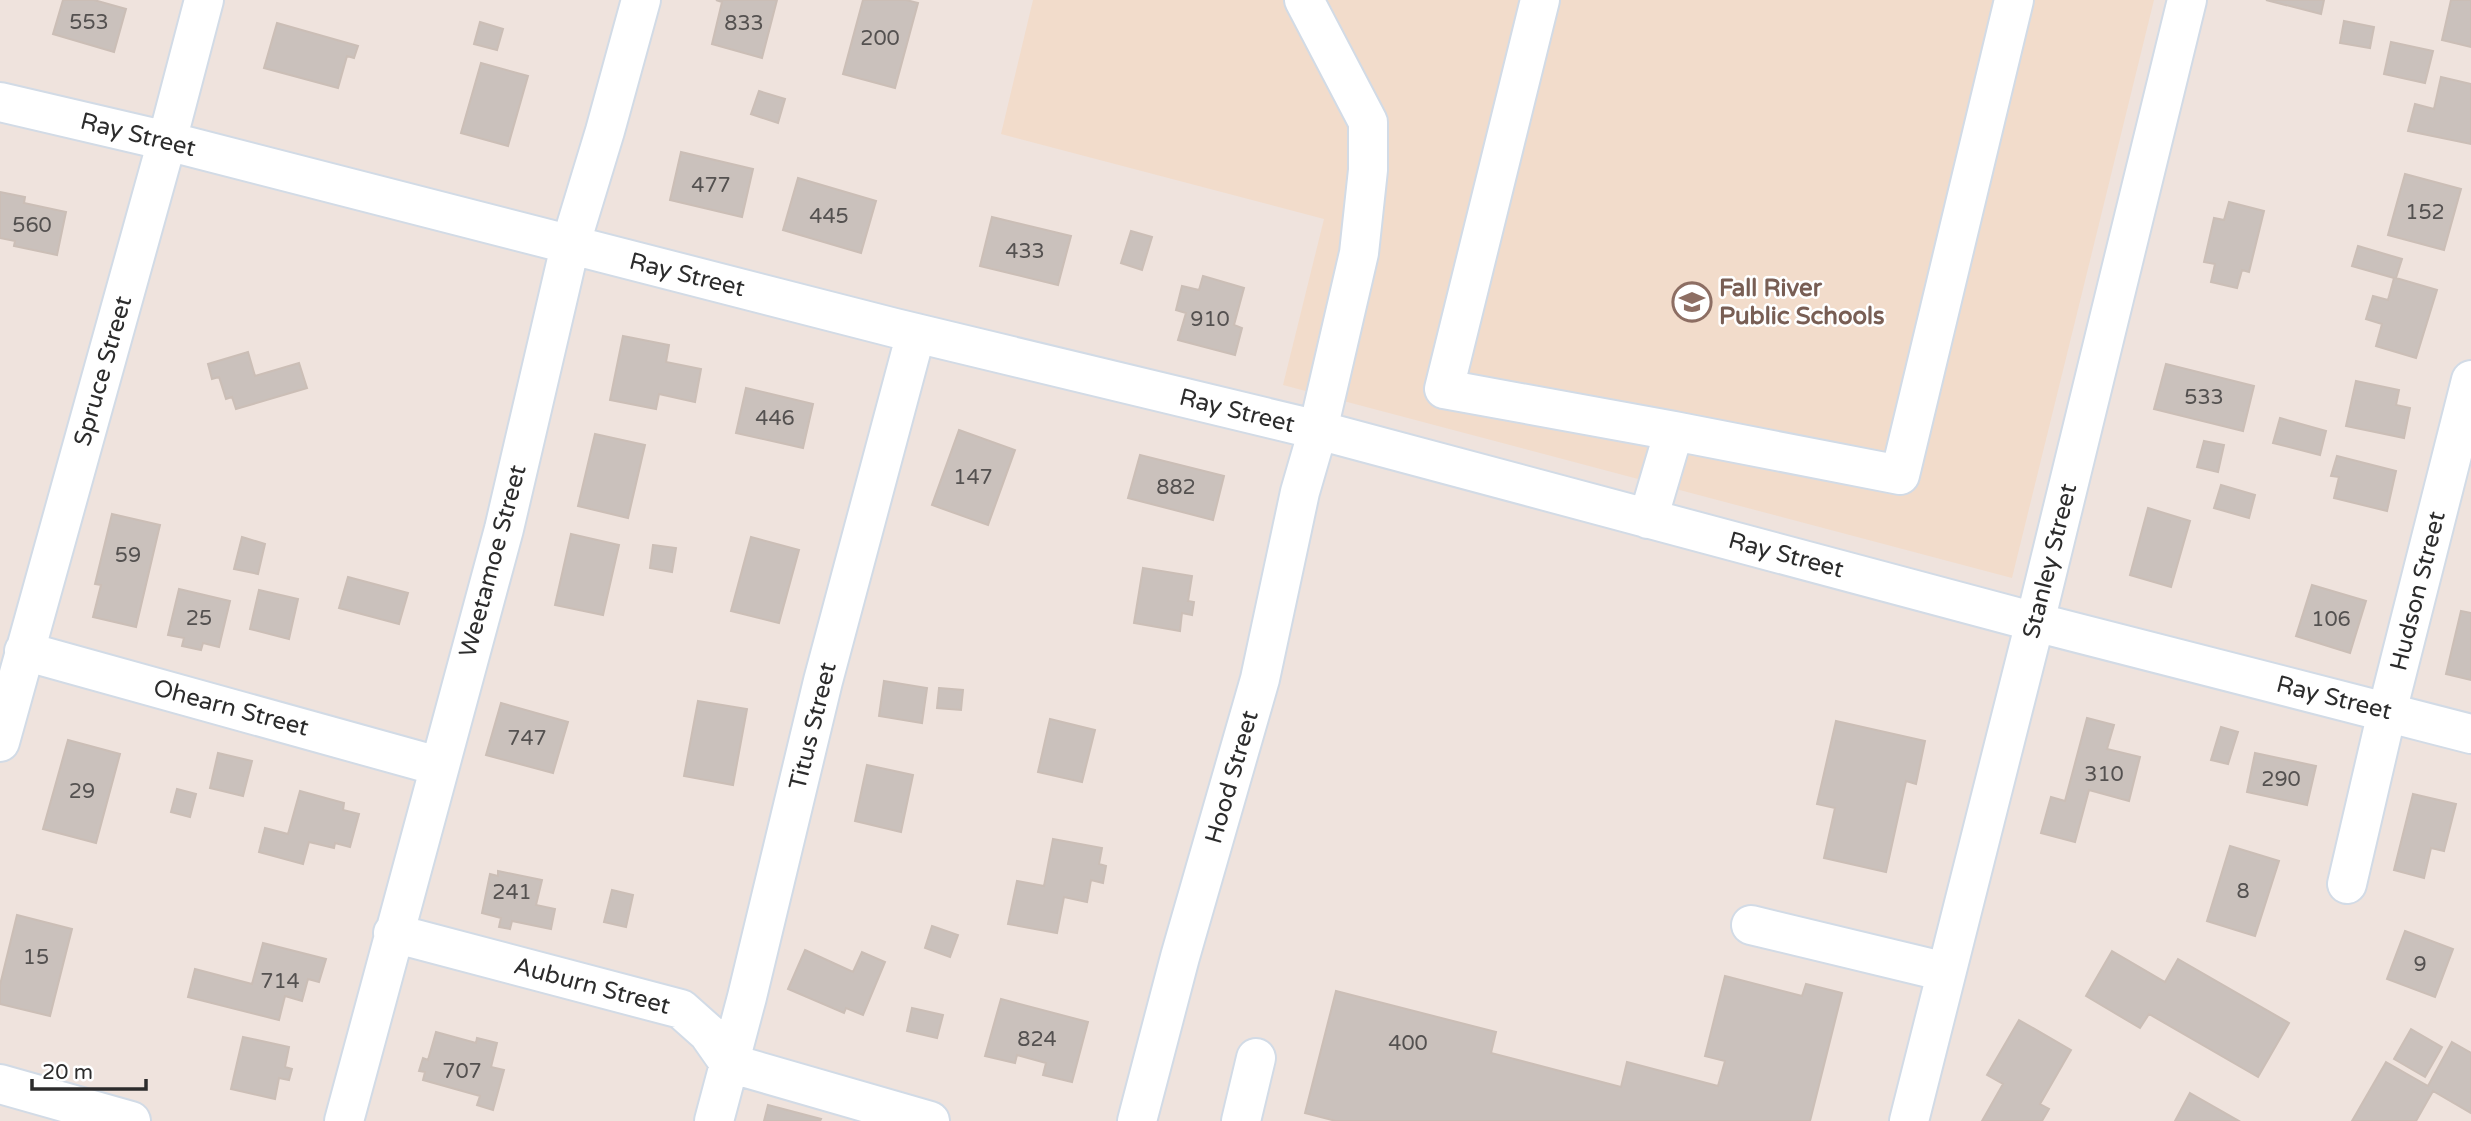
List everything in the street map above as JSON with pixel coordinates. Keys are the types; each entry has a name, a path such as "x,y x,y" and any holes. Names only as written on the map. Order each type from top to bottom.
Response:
{"street":[{"name":"Spruce Street","path":"0,741 204,0"},
{"name":"Weetamoe Street","path":"344,1121 504,529 570,246 641,0"},
{"name":"Hood Street","path":"1137,1121 1180,957 1260,679 1300,492 1318,430 1359,253 1368,170 1368,122 1304,0"},
{"path":"1540,0 1444,389 1900,475 2014,0"},
{"name":"Stanley Street","path":"1909,1121 2035,622 2187,0"},
{"name":"Ray Street","path":"0,103 167,142 916,333 1318,430 2035,622 2471,734"},
{"name":"Titus Street","path":"714,1121 823,681 916,333"},
{"name":"Hudson Street","path":"2347,884 2387,712 2471,380"},
{"path":"1648,519 1674,431"},
{"name":"Ohearn Street","path":"24,651 438,766"},
{"path":"1751,925 1946,972"},
{"name":"Auburn Street","path":"393,933 681,1009 708,1033 729,1063"},
{"path":"1241,1121 1256,1058"},
{"path":"729,1063 930,1121"},
{"path":"0,1084 131,1121"}],"shaded area":[{"name":"Fall River Public Schools","path":"1033,0 2154,0 2012,578 1283,385 1324,219 1001,134"}],"building":[{"path":"63,0 94,0 126,9 114,52 53,34"},
{"path":"716,0 777,0 762,58 712,44 722,2"},
{"path":"863,0 906,0 918,3 895,88 843,74"},
{"path":"2266,0 2324,0 2321,14"},
{"path":"2451,0 2471,0 2471,47 2442,40"},
{"path":"2344,21 2374,27 2370,48 2340,43"},
{"path":"480,22 503,29 497,50 474,44"},
{"path":"277,23 358,46 354,58 347,56 338,88 264,68"},
{"path":"2391,42 2433,51 2425,83 2384,74"},
{"path":"481,63 528,76 508,146 461,133"},
{"path":"2441,77 2471,84 2471,144 2408,131 2415,104 2434,109"},
{"path":"759,91 785,99 778,123 751,114"},
{"path":"681,152 753,169 742,217 670,200"},
{"path":"2405,174 2461,189 2444,250 2388,235"},
{"path":"798,178 876,201 861,253 783,230"},
{"path":"0,192 25,197 24,203 66,212 57,255 14,246 15,241 0,238"},
{"path":"2229,202 2264,211 2249,272 2242,270 2237,288 2211,282 2215,264 2204,262 2214,218 2224,220"},
{"path":"992,217 1071,236 1058,285 980,266"},
{"path":"1131,231 1152,237 1142,270 1121,263"},
{"path":"2358,246 2402,259 2396,278 2437,290 2416,358 2376,346 2382,324 2366,319 2373,296 2388,300 2394,278 2352,266"},
{"path":"1203,276 1244,288 1234,325 1242,328 1235,355 1178,340 1186,313 1176,310 1182,286 1199,290"},
{"path":"623,336 669,345 666,362 701,369 695,402 659,394 656,409 610,400"},
{"path":"248,352 255,376 299,363 307,388 236,409 232,397 226,399 219,377 212,379 208,364"},
{"path":"2166,364 2254,386 2243,431 2154,409"},
{"path":"2356,381 2399,390 2396,405 2410,408 2404,438 2346,426"},
{"path":"746,388 813,404 803,448 736,433"},
{"path":"2280,418 2326,431 2320,455 2273,443"},
{"path":"959,430 1015,450 988,525 932,505"},
{"path":"595,434 645,445 628,518 578,506"},
{"path":"2204,441 2224,445 2218,472 2197,467"},
{"path":"1140,455 1224,476 1213,520 1128,498"},
{"path":"2337,456 2396,471 2387,511 2334,498 2339,477 2331,476"},
{"path":"2221,485 2255,495 2249,518 2214,508"},
{"path":"2148,508 2190,521 2171,587 2130,575"},
{"path":"112,514 160,525 136,627 93,617 101,585 95,584"},
{"path":"571,534 619,545 603,615 555,605"},
{"path":"242,537 265,544 258,574 234,569"},
{"path":"751,537 799,550 779,623 731,611"},
{"path":"653,545 676,548 672,572 650,568"},
{"path":"1143,568 1192,576 1188,601 1194,602 1192,615 1182,613 1180,631 1134,623"},
{"path":"348,577 408,593 399,624 339,608"},
{"path":"2312,585 2366,601 2350,653 2296,636"},
{"path":"179,589 230,601 219,647 203,643 201,650 182,646 184,638 168,635"},
{"path":"259,590 298,599 289,639 250,629"},
{"path":"2461,611 2471,613 2471,680 2446,674"},
{"path":"884,681 927,688 922,723 879,716"},
{"path":"939,688 963,690 961,710 937,708"},
{"path":"698,701 747,709 733,785 684,776"},
{"path":"501,703 568,722 553,773 486,755"},
{"path":"2087,718 2114,725 2107,749 2140,757 2129,801 2089,790 2075,842 2041,833 2051,797 2065,801"},
{"path":"1050,719 1095,730 1082,782 1038,772"},
{"path":"1836,721 1925,741 1916,784 1906,781 1886,872 1824,858 1835,808 1817,804"},
{"path":"2221,727 2238,732 2228,764 2211,760"},
{"path":"68,740 120,754 96,843 43,829"},
{"path":"218,753 252,761 243,796 210,788"},
{"path":"2255,753 2316,766 2307,805 2247,792"},
{"path":"867,765 913,775 901,832 855,821"},
{"path":"177,789 196,794 190,817 171,812"},
{"path":"300,791 344,803 343,810 359,814 350,847 335,843 334,848 309,842 303,864 259,852 265,828 288,834"},
{"path":"2413,794 2456,804 2444,851 2431,848 2424,878 2394,870"},
{"path":"1053,839 1102,848 1099,864 1106,866 1103,883 1091,880 1087,902 1064,897 1057,933 1008,924 1017,881 1044,886"},
{"path":"2230,846 2279,861 2255,936 2207,921"},
{"path":"498,871 542,880 536,905 555,909 551,929 512,921 510,929 499,927 501,918 482,913 490,874 498,876"},
{"path":"612,890 633,895 626,927 604,922"},
{"path":"17,915 72,929 50,1016 0,1004 0,985"},
{"path":"932,926 958,935 950,957 925,948"},
{"path":"2405,931 2453,949 2435,997 2387,979"},
{"path":"263,943 326,959 319,982 308,979 302,1001 285,996 279,1020 188,997 195,969 252,984"},
{"path":"805,950 853,972 862,952 885,962 863,1015 846,1008 844,1013 788,989"},
{"path":"2112,951 2165,982 2178,959 2289,1023 2258,1077 2149,1014 2140,1028 2086,996"},
{"path":"1725,976 1802,996 1806,984 1842,993 1810,1121 1336,1121 1305,1113 1336,991 1496,1032 1491,1053 1621,1087 1627,1062 1718,1086 1725,1061 1705,1056"},
{"path":"1001,999 1088,1022 1072,1082 1043,1075 1046,1063 1017,1055 1015,1063 985,1056"},
{"path":"912,1008 943,1015 937,1038 907,1031"},
{"path":"2019,1020 2071,1050 2040,1104 2049,1109 2042,1121 1982,1121 2003,1084 1987,1075"},
{"path":"2411,1029 2442,1047 2425,1077 2394,1059"},
{"path":"436,1032 476,1043 477,1038 497,1043 491,1067 504,1070 493,1110 477,1105 480,1096 423,1080 425,1072 419,1071 423,1058 428,1060"},
{"path":"243,1037 289,1047 285,1067 292,1069 289,1080 279,1078 275,1099 231,1089"},
{"path":"2452,1042 2471,1053 2471,1113 2433,1091 2416,1121 2352,1121 2386,1062 2428,1086"},
{"path":"2190,1093 2239,1121 2175,1121"},
{"path":"768,1105 821,1119 764,1121"}],"place":[{"name":"Fall River Public Schools","path":"1692,302"}]}
